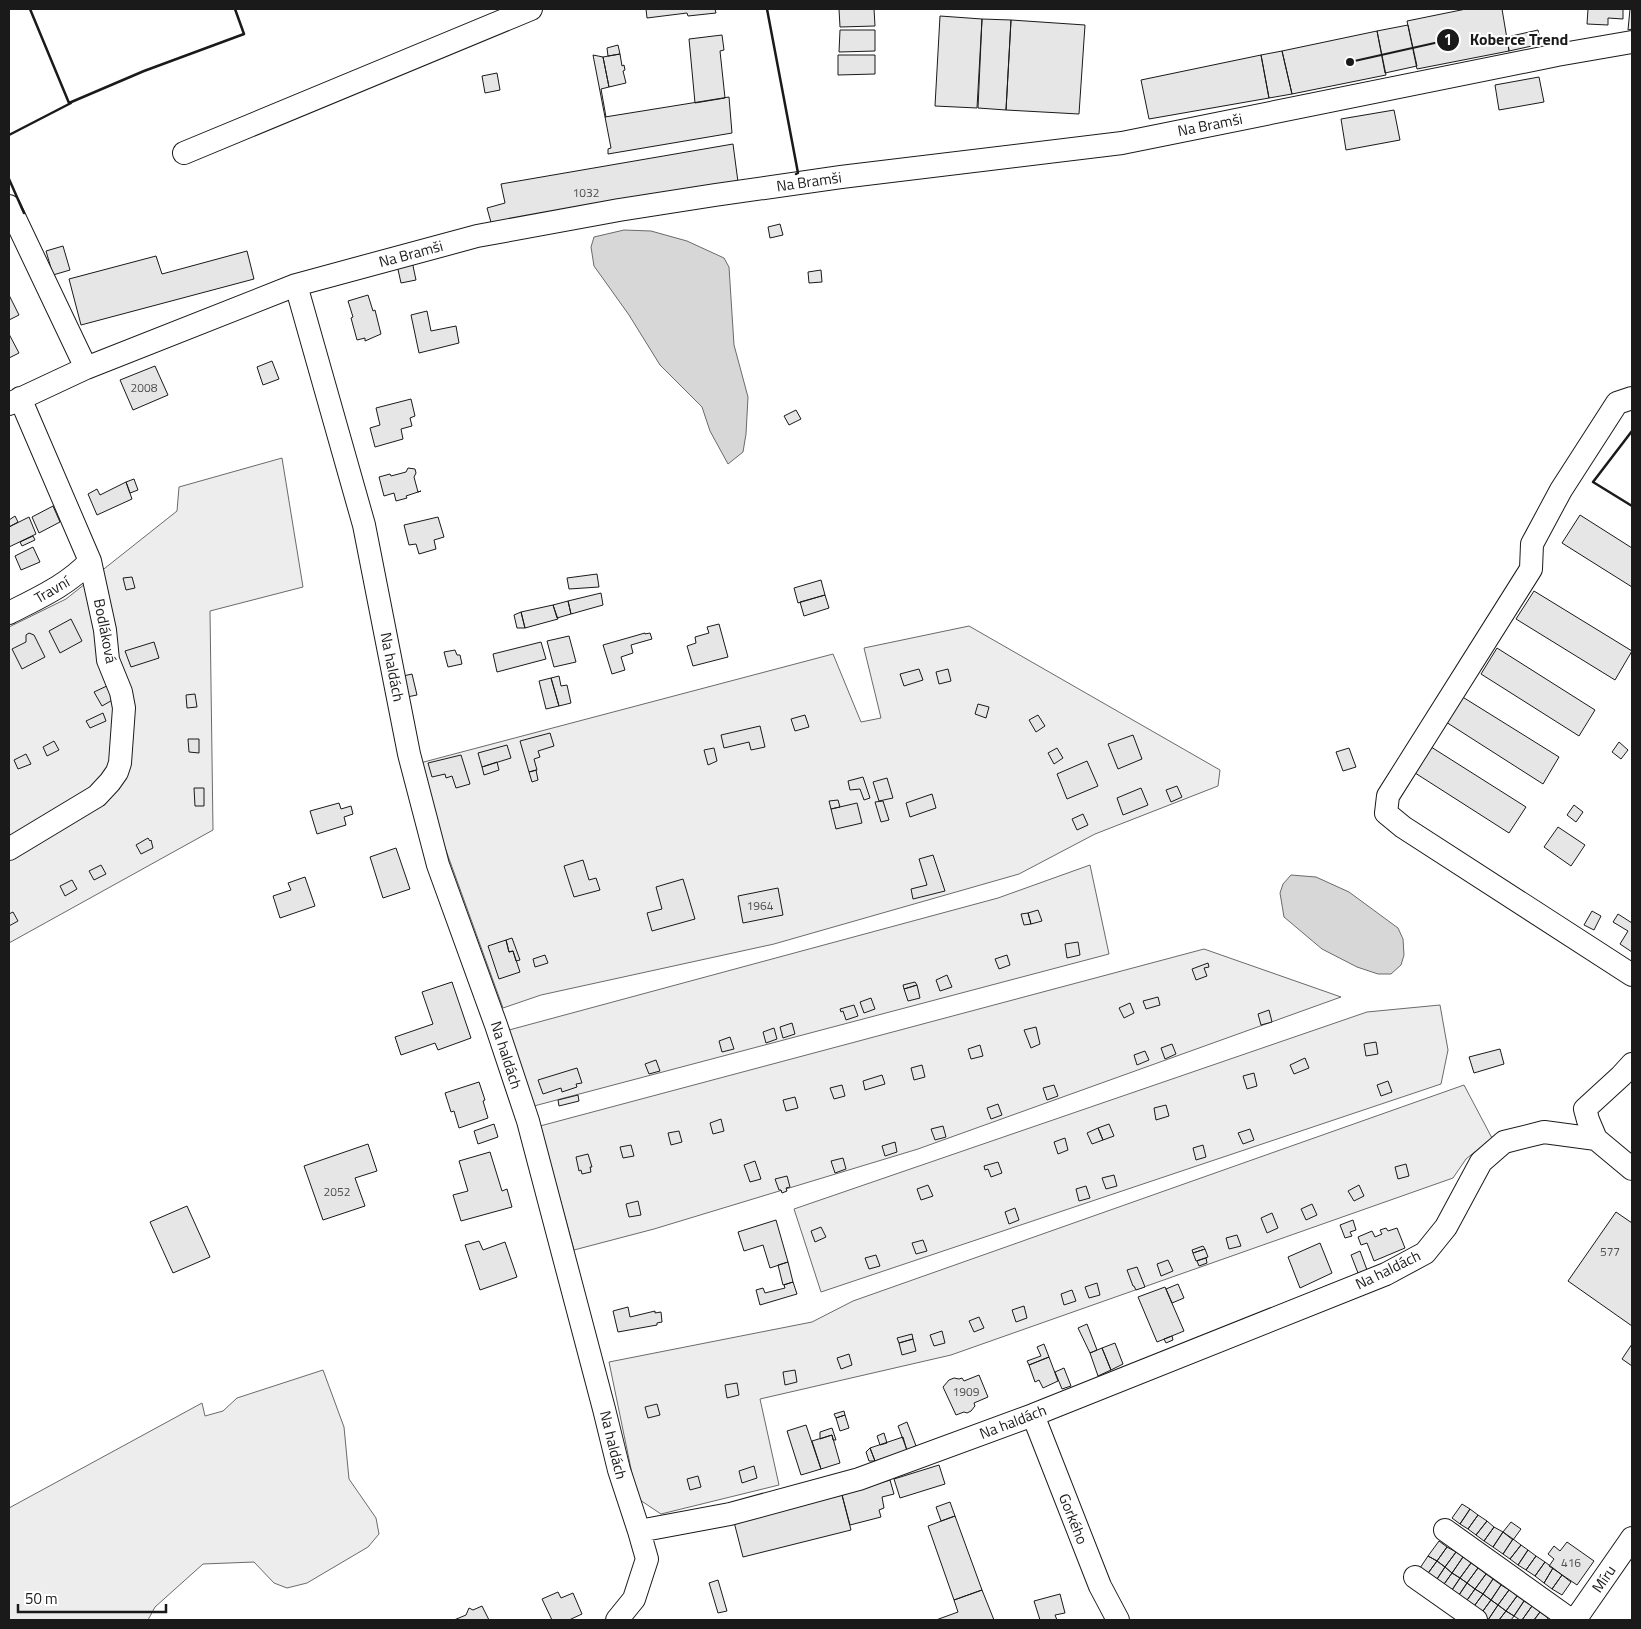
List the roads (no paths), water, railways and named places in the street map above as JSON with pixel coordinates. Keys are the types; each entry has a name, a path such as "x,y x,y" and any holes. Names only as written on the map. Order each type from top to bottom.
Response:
{"street":[{"path":"184,153 531,9"},
{"name":"Na Bramši","path":"14,401 86,368 296,285 478,236 619,210 832,179 1122,142 1547,57 1632,42"},
{"path":"9,206 86,368"},
{"name":"Na haldách","path":"296,285 364,525 409,754 438,865 496,1025 528,1121 619,1470 639,1531 730,1514 859,1479 1033,1415 1386,1274 1425,1253 1446,1227 1481,1162 1504,1142 1544,1132 1596,1139"},
{"path":"1632,398 1617,403 1562,490 1532,544 1531,569 1388,796 1386,813 1403,827 1632,975"},
{"name":"Bodláková","path":"9,849 97,796 110,782 117,772 120,763 124,708 121,692 108,660 105,630 90,561 14,401"},
{"name":"Travní","path":"9,613 65,584 90,561"},
{"path":"1632,1064 1585,1109 1596,1139 1632,1169"},
{"name":"Gorkého","path":"1033,1415 1100,1586 1118,1620"},
{"path":"1444,1530 1571,1620"},
{"path":"617,1620 634,1600 647,1559 639,1531"},
{"name":"Míru","path":"1575,1620 1632,1538"},
{"path":"1415,1577 1476,1620"}],"place":[{"name":"Koberce Trend","path":"1350,62"}]}
